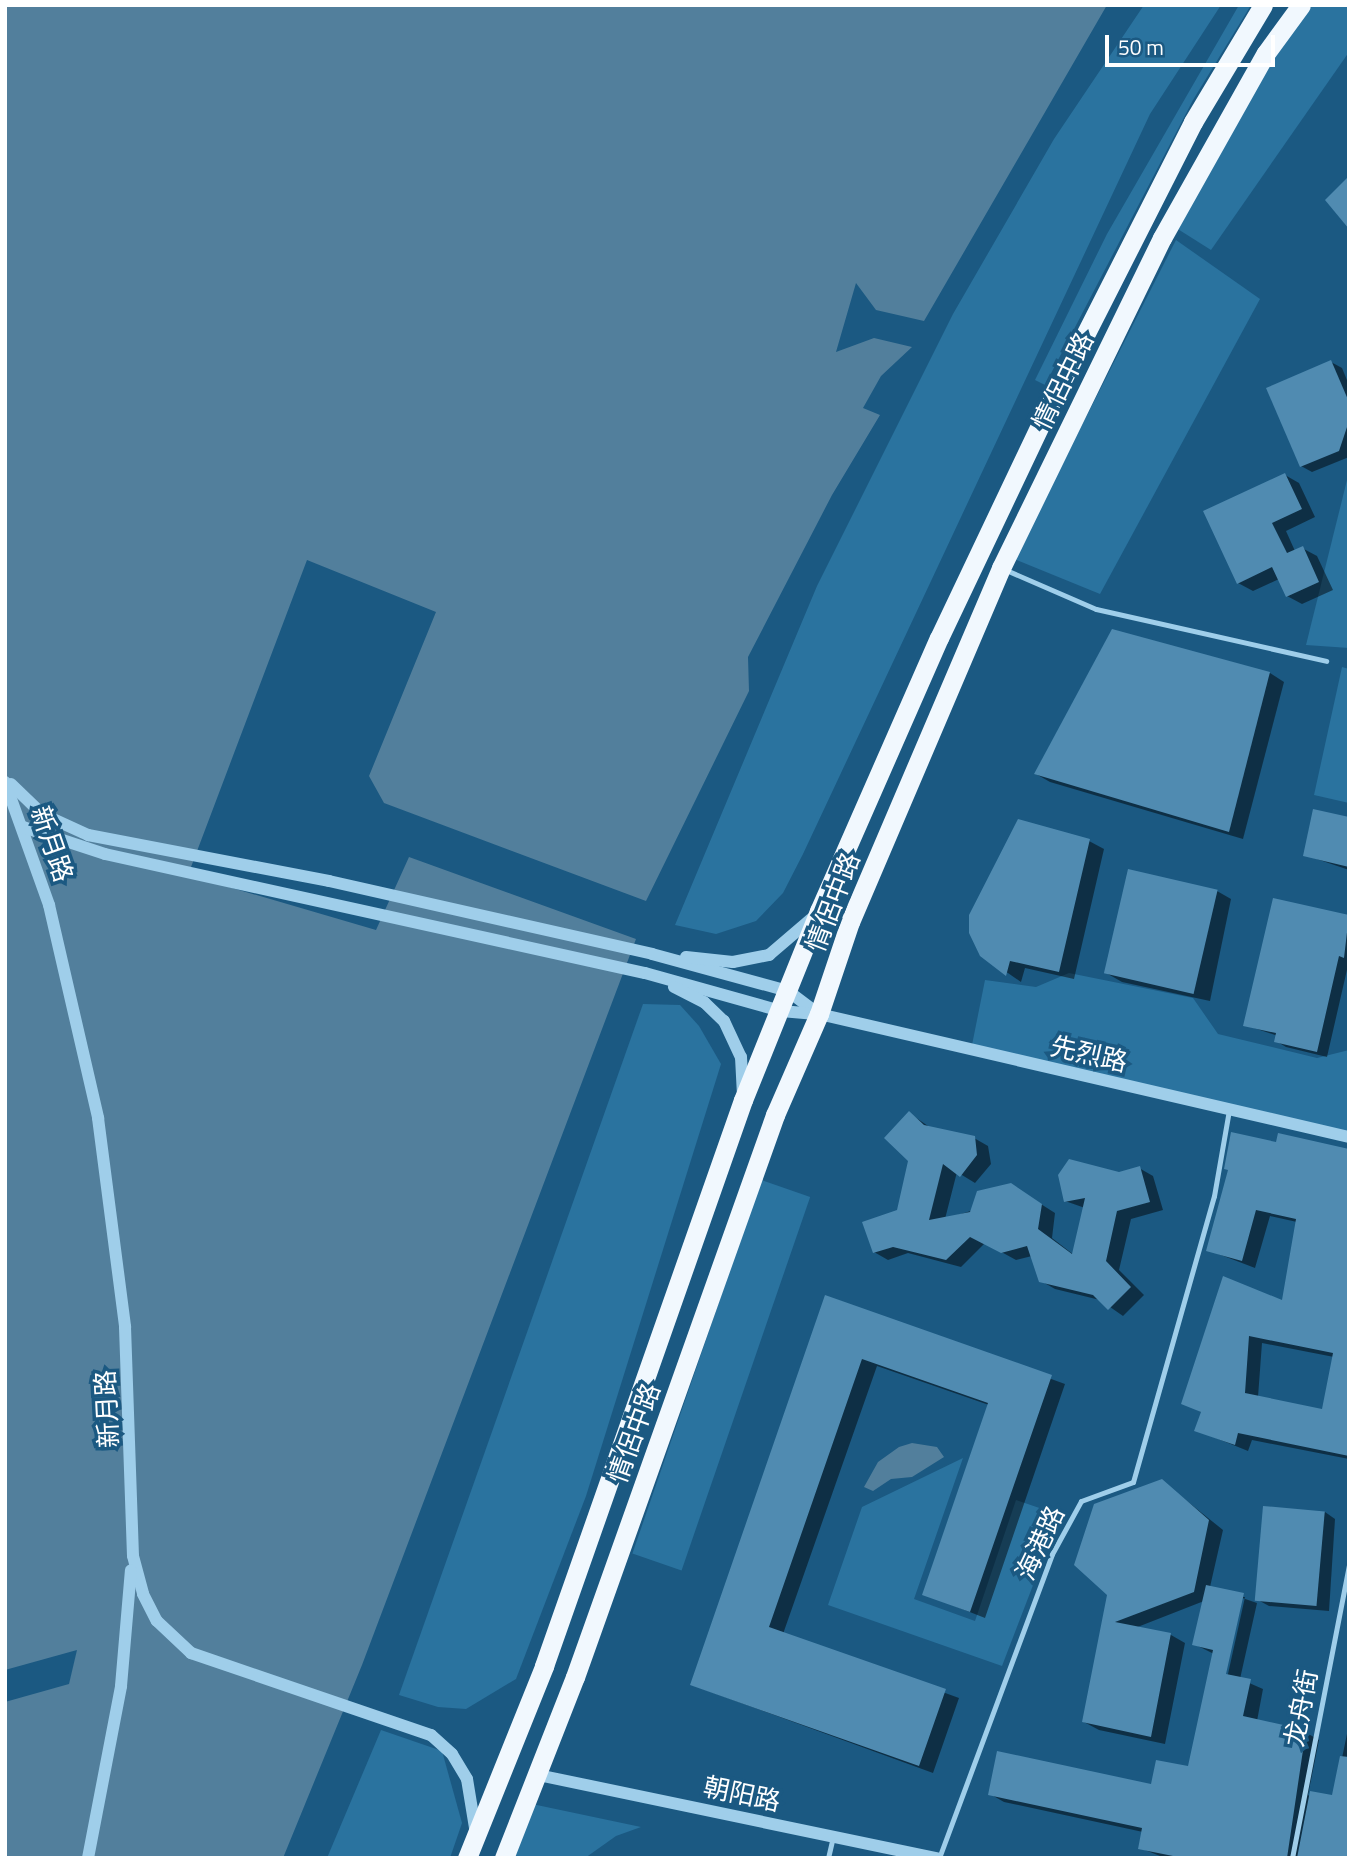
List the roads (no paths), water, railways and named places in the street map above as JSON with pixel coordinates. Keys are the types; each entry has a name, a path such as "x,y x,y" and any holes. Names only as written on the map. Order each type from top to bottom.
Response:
{"highway":[{"name":"情侶中路","path":"470,1850 544,1666 743,1100 781,1011 818,911 977,558 1187,134 1263,5"},
{"name":"情侶中路","path":"504,1858 538,1775 775,1115 819,1014 850,922 1000,568 1162,238 1266,53 1301,5"}],"street":[{"path":"5,779 43,814 88,835 329,881 652,954 788,991 819,1014"},
{"name":"新月路","path":"5,779 53,918 99,1118 125,1327 133,1556 143,1594 157,1621 191,1653 422,1730 452,1754 473,1797 470,1850"},
{"path":"23,827 105,855 645,972 781,1011 819,1014"},
{"path":"652,954 733,962 755,959 793,939 818,911"},
{"path":"645,972 704,1002 724,1021 740,1057 743,1100"},
{"name":"先烈路","path":"819,1014 1349,1137"},
{"path":"88,1858 121,1686 133,1556"},
{"name":"朝阳路","path":"538,1775 938,1858"}],"lane":[{"path":"977,558 1096,609 1326,661"},
{"name":"海港路","path":"938,1858 1052,1554 1081,1501 1133,1482 1214,1196 1229,1110"},
{"name":"龙舟街","path":"1292,1858 1349,1565"},
{"path":"828,1858 833,1836"}]}
